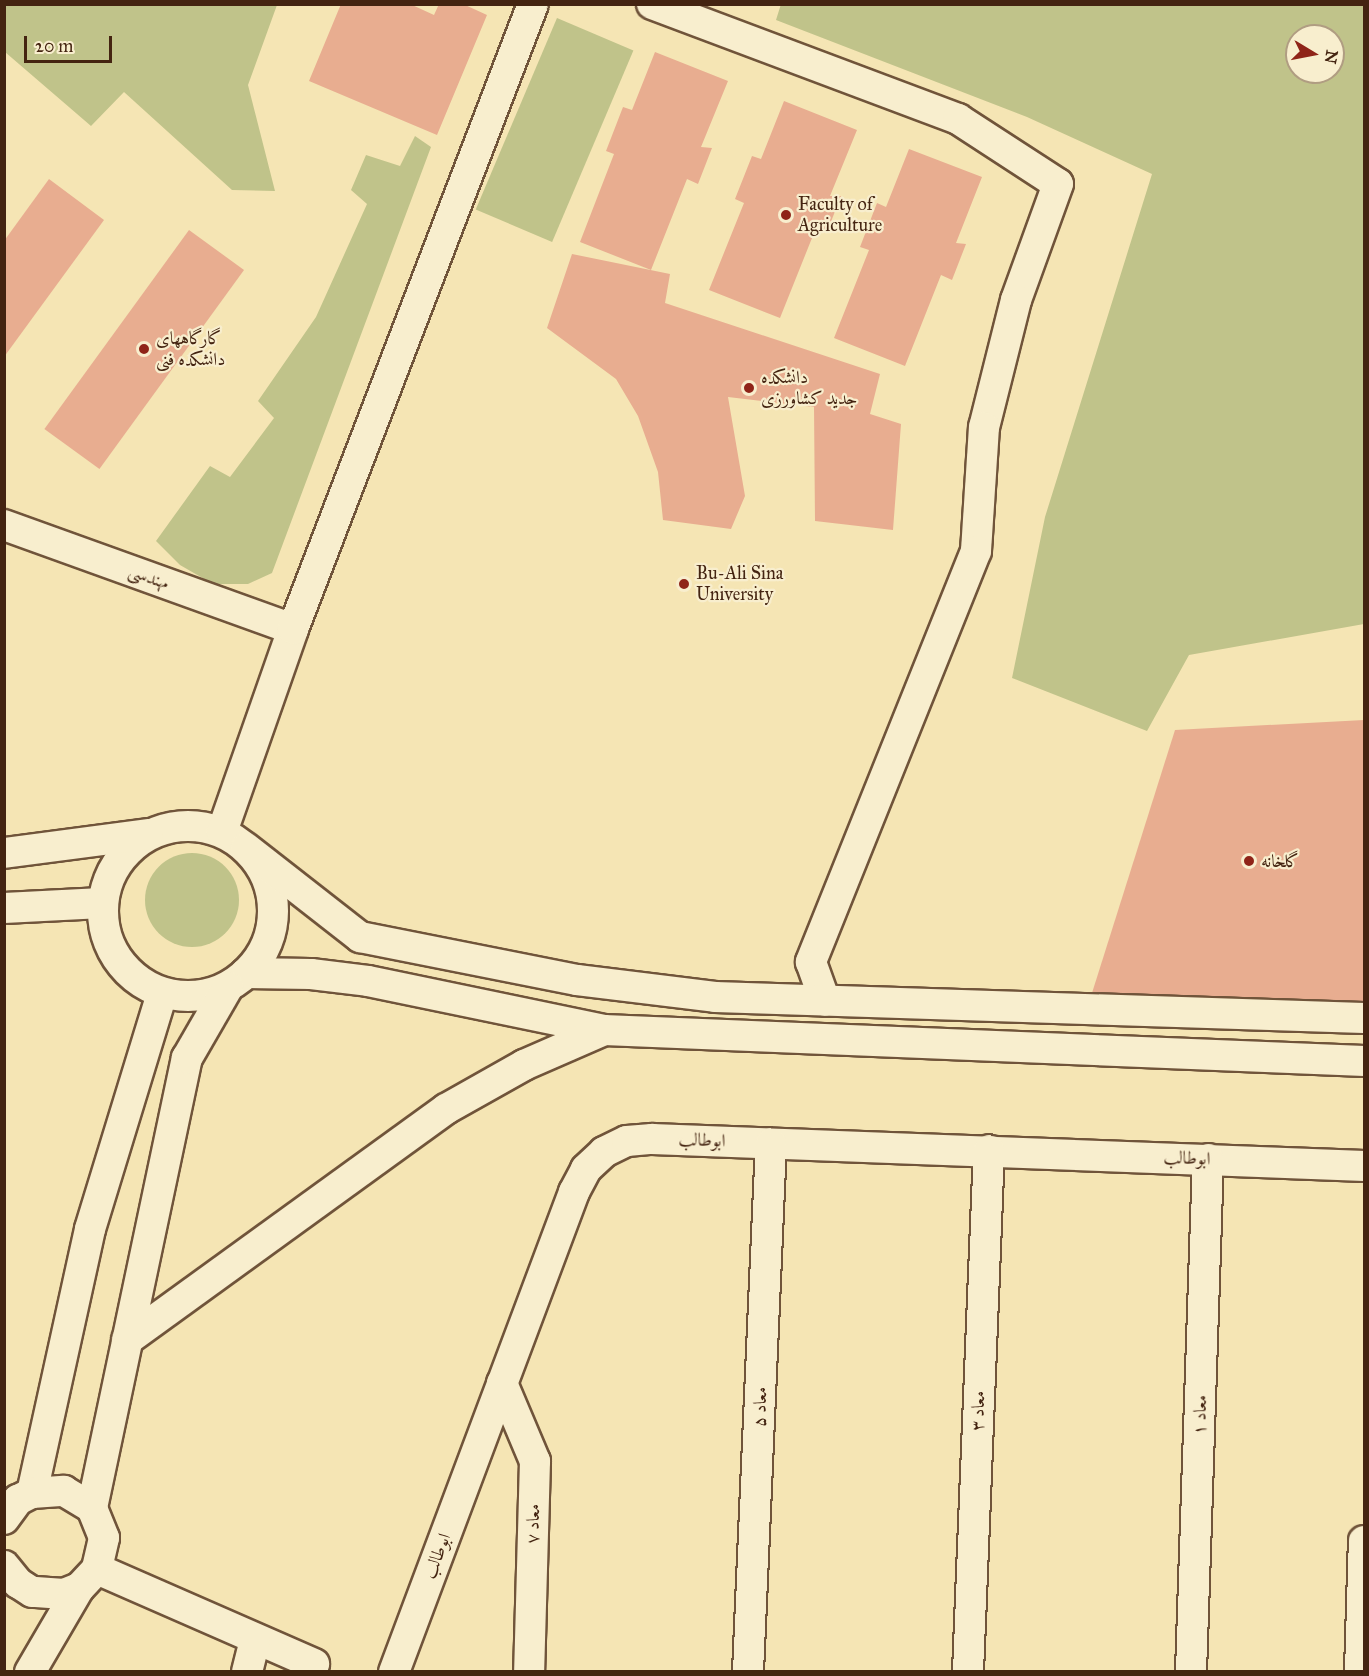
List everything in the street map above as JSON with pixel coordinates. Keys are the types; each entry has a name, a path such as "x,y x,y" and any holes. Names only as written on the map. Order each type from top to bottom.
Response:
{"street":[{"path":"234,840 293,629 533,4"},
{"path":"652,4 958,119 1058,184 1016,300 984,427 976,552 811,962 825,1000"},
{"name":"مهندسی","path":"4,525 293,629"},
{"path":"4,853 148,834 172,826 198,825 234,840 360,937 577,980 715,997 1365,1018"},
{"path":"148,834 125,852 109,875 102,903 104,932 116,959 136,980 162,993 184,997 237,980 311,974 368,981 604,1030 1365,1061"},
{"path":"30,1671 88,1578 104,1538 92,1508 187,1058 237,980 264,951 272,924 272,896 263,870 234,840"},
{"path":"4,908 102,903"},
{"path":"32,1493 90,1229 162,993"},
{"path":"127,1340 446,1109 524,1065 604,1030"},
{"name":"ابوطالب","path":"394,1671 574,1192 586,1169 604,1152 627,1141 652,1139 1365,1166"},
{"name":"معاد ۵","path":"748,1671 771,1143"},
{"name":"معاد ۳","path":"968,1671 989,1150"},
{"name":"معاد ۱","path":"1191,1671 1208,1159"},
{"name":"معاد ۷","path":"502,1383 535,1461 529,1671"},
{"path":"4,1519 18,1500 32,1493 64,1491 92,1508"},
{"path":"1360,1671 1365,1541"},
{"path":"5,1575 32,1592 48,1595 88,1578 314,1664"},
{"path":"247,1671 255,1641"}],"green space":[{"path":"5,4 277,5 248,85 275,191 232,190 124,92 91,126 5,52"},
{"path":"781,4 1364,5 1364,624 1189,655 1147,731 1012,678 1045,517 1152,174 1027,117 776,20"},
{"path":"557,18 633,50 552,242 476,209"},
{"path":"415,136 431,147 272,573 248,584 213,584 180,565 156,541 210,466 230,477 274,418 258,401 316,317 367,204 351,190 366,155 400,166"},
{"path":"192,853 210,857 225,867 235,882 239,900 235,918 225,933 210,943 192,947 174,943 159,933 149,918 145,900 149,882 159,867 174,857"}],"building":[{"path":"341,4 410,4 434,15 439,4 463,4 487,15 437,135 309,81"},
{"path":"655,52 728,81 701,147 712,148 698,184 687,179 651,270 580,242 614,154 606,151 623,107 632,110"},
{"name":"Faculty of Agriculture","path":"784,101 857,130 830,196 841,196 827,232 816,228 780,318 709,290 744,203 735,199 752,156 761,159"},
{"name":"دانشکده جدید کشاورزی","path":"909,149 982,177 956,243 966,244 952,280 941,275 905,366 834,338 869,250 860,247 877,203 886,207"},
{"path":"49,179 104,220 4,357 4,241"},
{"name":"گارگاههای دانشکده فنی","path":"189,230 244,270 99,469 44,429"},
{"name":"دانشکده جدید کشاورزی","path":"572,254 670,274 665,303 880,374 870,414 901,424 893,530 815,521 814,407 728,397 745,496 731,529 663,520 658,472 638,416 616,379 547,328"},
{"name":"گلخانه","path":"1364,720 1364,1002 1092,993 1175,730"}],"place":[{"name":"Faculty of Agriculture","path":"786,215"},
{"name":"گارگاههای دانشکده فنی","path":"144,349"},
{"name":"دانشکده جدید کشاورزی","path":"749,388"},
{"name":"Bu-Ali Sina University","path":"684,584"},
{"name":"گلخانه","path":"1249,861"}]}
